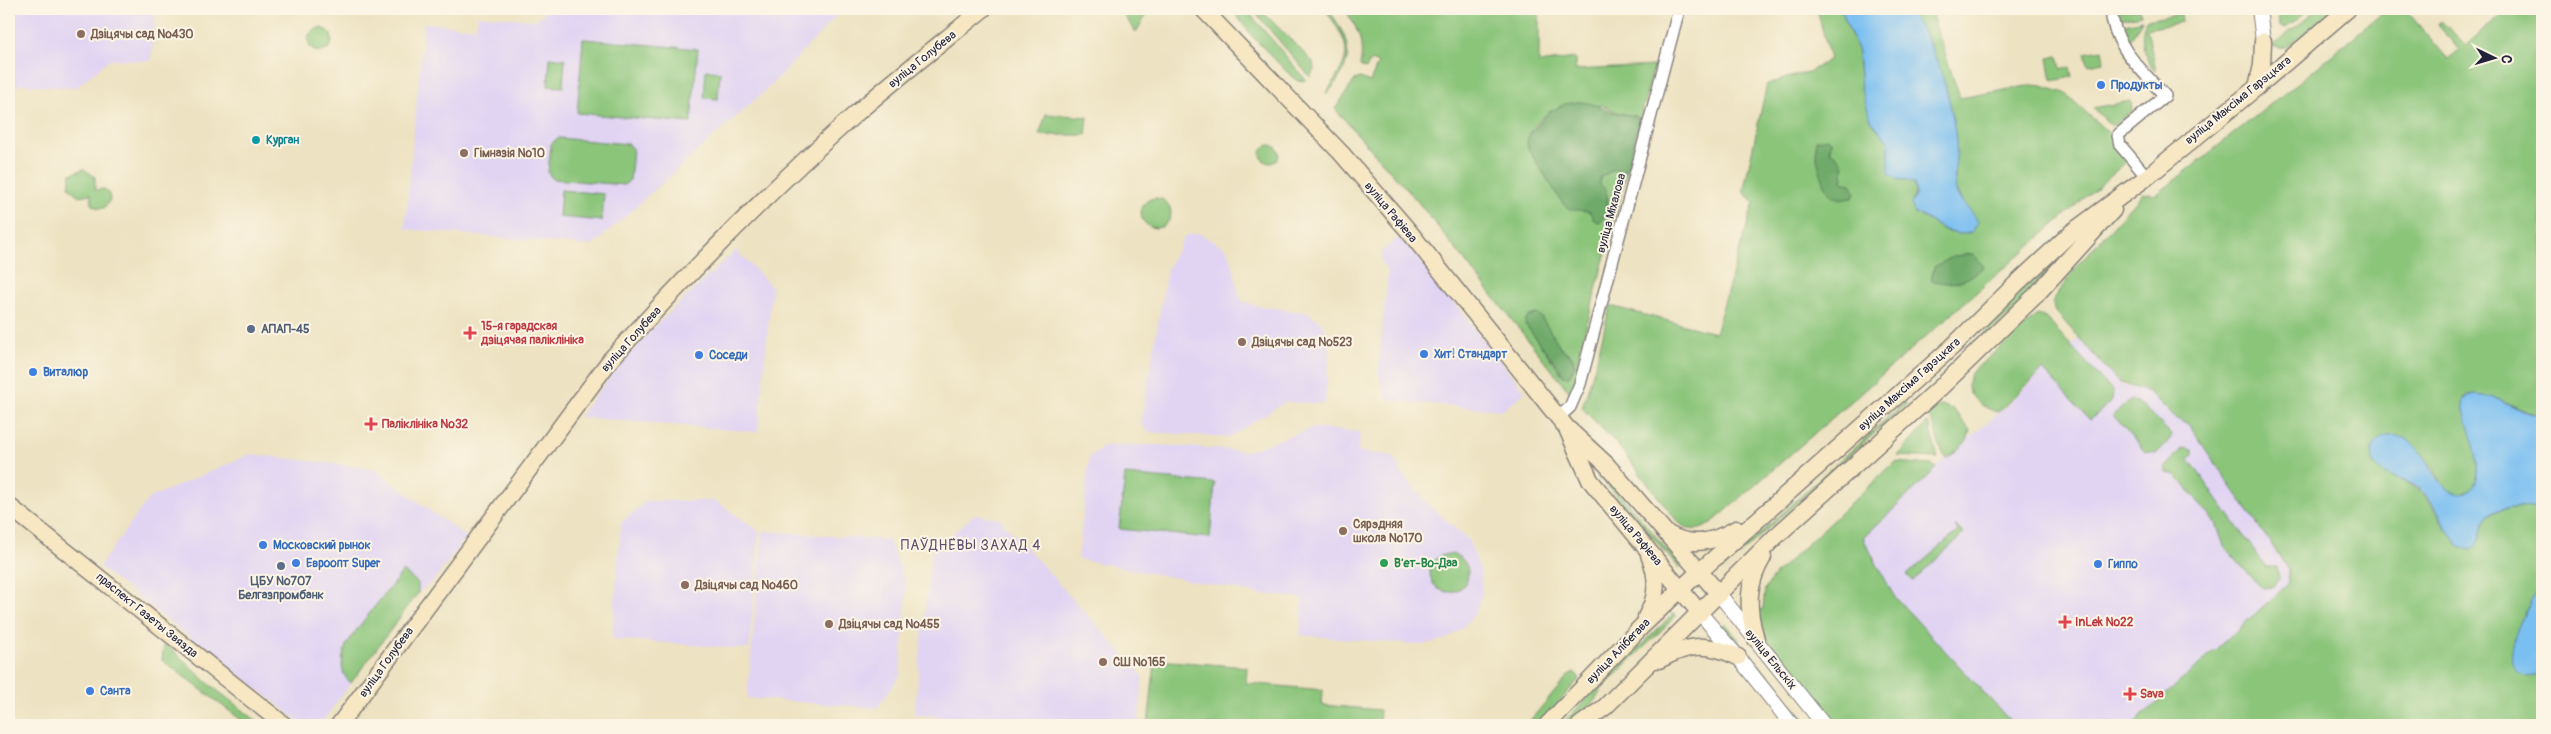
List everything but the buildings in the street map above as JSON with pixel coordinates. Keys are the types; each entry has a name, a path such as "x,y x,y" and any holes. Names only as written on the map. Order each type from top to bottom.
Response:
{"main road":[{"name":"вуліца Голубева","path":"339,725 611,359 646,320 795,169 878,94 983,9"},
{"name":"вуліца Рафіева","path":"1203,9 1342,154 1407,229 1562,422 1606,464 1662,530 1690,580 1700,613"},
{"name":"вуліца Максіма Гарэцкага","path":"1690,580 1758,517 1925,370 2071,234 2147,177 2258,87 2348,9"},
{"path":"2263,41 2270,50 2276,53 2296,53"},
{"path":"2258,87 2262,65 2263,41"},
{"name":"вуліца Максіма Гарэцкага","path":"1719,594 1774,538 1941,388 2036,295 2104,222 2128,191"},
{"path":"1925,370 1941,388"},
{"name":"вуліца Рафіева","path":"1562,422 1590,480 1644,543 1690,580 1719,594"},
{"name":"праспект Газеты Звязда","path":"9,506 284,725"},
{"path":"1662,530 1676,539 1701,543 1720,538 1758,517"},
{"path":"1756,639 1751,623 1749,593 1758,566 1774,538"},
{"path":"1642,626 1652,605 1656,583 1654,566 1644,543"},
{"name":"вуліца Алібегава","path":"1547,725 1642,626 1690,580"},
{"path":"1580,725 1605,707 1719,594"},
{"path":"1646,666 1681,649 1692,646 1713,646 1738,656"},
{"path":"356,725 355,713 360,698"}],"street":[{"name":"вуліца Міхалова","path":"1562,422 1580,384 1678,9"},
{"path":"2111,9 2114,32 2126,52 2165,96 2118,135 2120,145 2147,177"},
{"path":"2259,9 2263,41"},
{"name":"вуліца Ельскіх","path":"1719,594 1824,725"},
{"name":"вуліца Ельскіх","path":"1700,613 1738,656 1792,725"}],"shaded area":[{"name":"Дзіцячы сад №430","path":"9,9 156,9 151,61 110,59 75,88 19,84 9,98"},
{"path":"549,9 843,9 768,88 592,246 405,229 424,23 476,28 478,15 535,20"},
{"name":"Дзіцячы сад №523","path":"1198,233 1226,248 1232,261 1239,295 1243,302 1308,313 1321,322 1328,335 1330,350 1325,404 1285,402 1231,436 1224,437 1148,432 1141,424 1167,269 1185,236"},
{"path":"1400,236 1525,392 1503,410 1392,401 1386,396 1378,373 1388,273 1381,262 1382,251"},
{"path":"736,250 772,287 758,432 579,417 619,366 653,328"},
{"path":"2078,338 2122,385 2149,392 2174,417 2188,424 2289,570 2290,577 2287,585 2132,725 2014,725 1894,596 1862,538 1941,462 2002,410"},
{"path":"1313,428 1360,432 1358,452 1393,456 1403,475 1431,507 1468,540 1480,570 1482,594 1474,615 1461,629 1446,639 1422,645 1300,635 1303,598 1260,594 1078,559 1089,458 1103,446 1159,445 1247,451"},
{"path":"251,454 374,469 466,537 433,581 418,593 324,719 317,725 304,725 99,567 149,498"},
{"name":"Дзіцячы сад №460","path":"646,501 715,501 759,531 749,649 612,639 621,523"},
{"path":"975,514 1000,519 1143,676 1138,725 966,725 966,720 914,714 931,553"},
{"name":"Дзіцячы сад №455","path":"763,531 888,540 907,586 900,676 877,708 747,698"}],"green space":[{"path":"1119,9 1138,9 1146,16 1136,32"},
{"path":"1232,9 1246,9 1306,80 1298,81 1292,77 1251,35"},
{"path":"1252,9 1260,9 1313,62 1314,70 1310,77"},
{"path":"1325,9 1328,9 1342,32 1348,52 1343,71 1327,94 1345,60 1346,51 1340,33"},
{"path":"1345,9 1539,9 1539,63 1575,58 1575,70 1654,66 1640,120 1636,116 1619,113 1602,105 1549,112 1533,128 1528,138 1528,149 1564,205 1589,211 1593,218 1605,214 1608,201 1606,190 1600,184 1600,177 1616,169 1627,171 1578,359 1579,370 1571,394 1418,202 1335,109 1355,80 1360,78 1370,82 1378,63 1371,60 1366,69 1360,66 1361,42","holes":["1537,314 1541,317 1561,348 1572,356 1575,365 1570,375 1562,374 1525,324 1527,317"]},
{"path":"1817,9 1841,9 1858,52 1860,78 1875,126 1889,143 1889,168 1897,179 1913,183 1916,189 1913,199 1915,213 1948,232 1961,234 1963,204 1955,187 1956,141 1948,96 1930,44 1908,9 1930,9 1960,98 2032,85 2065,93 2114,138 2116,147 2126,162 1714,521 1700,529 1686,528 1677,521 1617,444 1582,408 1596,363 1610,306 1715,333 1754,202 1743,192 1767,84 1811,71 1830,59","holes":["1816,140 1831,142 1830,151 1841,161 1843,167 1842,182"]},
{"path":"2119,9 2140,9 2141,15 2120,19"},
{"path":"2278,9 2309,9 2286,28 2279,26"},
{"path":"2318,9 2333,9 2289,46 2280,48 2272,46"},
{"path":"2387,9 2405,9 2448,59 2459,50 2438,25 2441,21 2466,45 2508,9 2542,9 2542,416 2491,397 2472,395 2464,398 2473,432 2477,468 2476,479 2472,489 2459,495 2447,490 2423,454 2385,436 2375,446 2391,477 2405,482 2424,494 2454,540 2479,541 2485,521 2494,512 2508,508 2523,507 2537,509 2542,512 2542,587 2524,612 2513,651 2534,675 2542,674 2542,725 2132,725 2287,585 2289,570 2188,424 2174,417 2149,392 2118,382 2056,312 2052,302 2075,268 2143,193 2156,195 2309,74"},
{"path":"2181,15 2182,22 2147,29 2156,71 2145,54 2143,32 2146,20"},
{"path":"2142,20 2129,42 2121,30 2121,25"},
{"path":"315,28 325,28 332,35 332,45 325,52 315,52 308,45 308,35"},
{"path":"583,39 698,49 691,123 577,113"},
{"path":"2102,50 2104,62 2088,65 2085,53"},
{"path":"2058,56 2061,69 2070,67 2072,77 2052,81 2048,58"},
{"path":"550,57 565,59 563,87 548,86"},
{"path":"706,70 720,72 718,99 704,98"},
{"path":"2131,101 2132,111 2112,126 2093,108"},
{"path":"1589,103 1633,116 1640,120 1627,171 1615,169 1600,177 1600,184 1606,190 1607,203 1605,215 1600,222 1595,221 1589,211 1573,210 1564,205 1528,149 1527,141 1529,135 1549,112 1565,104"},
{"path":"1046,114 1088,117 1086,135 1039,135"},
{"path":"558,138 628,144 633,150 630,180 624,185 553,179 548,173 551,144"},
{"path":"1827,138 1831,141 1830,151 1841,161 1843,167 1842,181 1851,183 1855,192 1853,198 1839,198 1828,190 1819,168 1816,152 1816,140"},
{"path":"1270,145 1276,148 1279,154 1276,160 1270,163 1264,160 1261,154 1264,148"},
{"path":"84,169 95,177 95,190 105,189 109,194 110,200 104,208 97,208 92,204 91,194 78,196 69,187 71,174"},
{"path":"561,190 604,194 602,221 559,217"},
{"path":"1156,198 1167,202 1171,213 1167,224 1156,228 1145,224 1141,213 1145,202"},
{"path":"2079,238 2023,302 1959,362 1954,361 1996,322 2023,288"},
{"path":"1973,254 1984,266 1972,276 1953,283 1931,280 1934,267 1954,256"},
{"path":"1537,314 1541,317 1561,348 1573,358 1574,367 1568,377 1563,376 1525,324 1527,317"},
{"path":"2037,315 2046,318 2113,392 2112,401 2090,420 2043,370 1998,412 1985,407 1973,398 1968,386 1972,372"},
{"path":"2131,400 2146,409 2171,434 2171,438 2157,453 2145,452 2113,415"},
{"path":"1905,402 1907,404 1721,571 1720,569"},
{"path":"1941,405 1953,409 1970,430 1967,441 1947,459 1940,448 1933,424 1926,413"},
{"path":"1928,422 1938,458 1898,456"},
{"path":"2183,448 2192,450 2193,455 2189,459 2266,567 2277,567 2279,579 2272,587 2263,588 2258,585 2224,546 2216,523 2176,475 2167,473 2165,467"},
{"path":"1895,462 1931,465 1937,468 1863,538 1894,596 2014,725 1837,725 1761,632 1757,610 1763,609 1765,589 1776,573"},
{"path":"1600,471 1681,566 1679,568 1598,475"},
{"path":"1125,475 1215,483 1210,538 1119,529"},
{"path":"1955,525 1962,532 1962,535 1913,581 1907,575 1958,531"},
{"path":"1449,554 1463,559 1468,573 1463,587 1449,592 1435,587 1430,573 1435,559"},
{"path":"403,571 418,583 418,593 351,683 345,676 342,667 345,648 362,622"},
{"path":"1674,613 1676,616 1602,688 1585,712 1573,721 1560,725"},
{"path":"1725,623 1809,725 1803,725 1722,626"},
{"path":"164,645 167,645 209,684 262,725 248,725 162,660"},
{"path":"1170,661 1247,667 1246,683 1323,690 1322,705 1380,710 1379,725 1148,725 1155,662"},
{"path":"1571,673 1575,673 1580,678 1539,725 1526,725"}],"water":[{"path":"1841,9 1908,9 1927,39 1941,71 1954,123 1956,191 1960,200 1978,222 1972,232 1957,234 1949,232 1915,213 1911,204 1916,194 1914,184 1906,180 1897,179 1889,173 1889,143 1871,120 1861,89 1858,52"},
{"path":"2474,394 2491,397 2542,416 2542,512 2536,509 2521,507 2497,510 2486,519 2479,540 2471,550 2459,546 2454,540 2429,498 2423,492 2412,484 2380,471 2373,460 2372,451 2379,439 2385,436 2400,437 2407,440 2420,452 2443,484 2457,493 2466,493 2473,485 2477,474 2477,463 2463,404 2464,399"},
{"path":"2542,587 2542,674 2522,675 2516,672 2512,664 2514,641 2530,603"}],"place":[{"name":"Дзіцячы сад №430","path":"81,34"},
{"name":"Продукты","path":"2101,85"},
{"name":"Курган","path":"256,140"},
{"name":"Гімназія №10","path":"464,153"},
{"name":"АПАП-45","path":"251,329"},
{"name":"15-я гарадская дзіцячая паліклініка","path":"470,333"},
{"name":"Дзіцячы сад №523","path":"1242,342"},
{"name":"Хит! Стандарт","path":"1424,354"},
{"name":"Соседи","path":"699,355"},
{"name":"Виталюр","path":"33,372"},
{"name":"Паліклініка №32","path":"371,424"},
{"name":"Сярэдняя школа №170","path":"1343,531"},
{"name":"Московский рынок","path":"263,545"},
{"name":"Евроопт Super","path":"296,563"},
{"name":"Вʼет-Во-Даа","path":"1384,563"},
{"name":"Гиппо","path":"2098,564"},
{"name":"ЦБУ №707 Белгазпромбанк","path":"281,566"},
{"name":"Дзіцячы сад №460","path":"685,585"},
{"name":"InLek №22","path":"2065,622"},
{"name":"Дзіцячы сад №455","path":"829,624"},
{"name":"СШ №165","path":"1103,662"},
{"name":"Санта","path":"90,691"},
{"name":"Sava","path":"2130,694"}],"district":[{"name":"ПАЎДНЁВЫ ЗАХАД 4","path":"971,545"}]}
